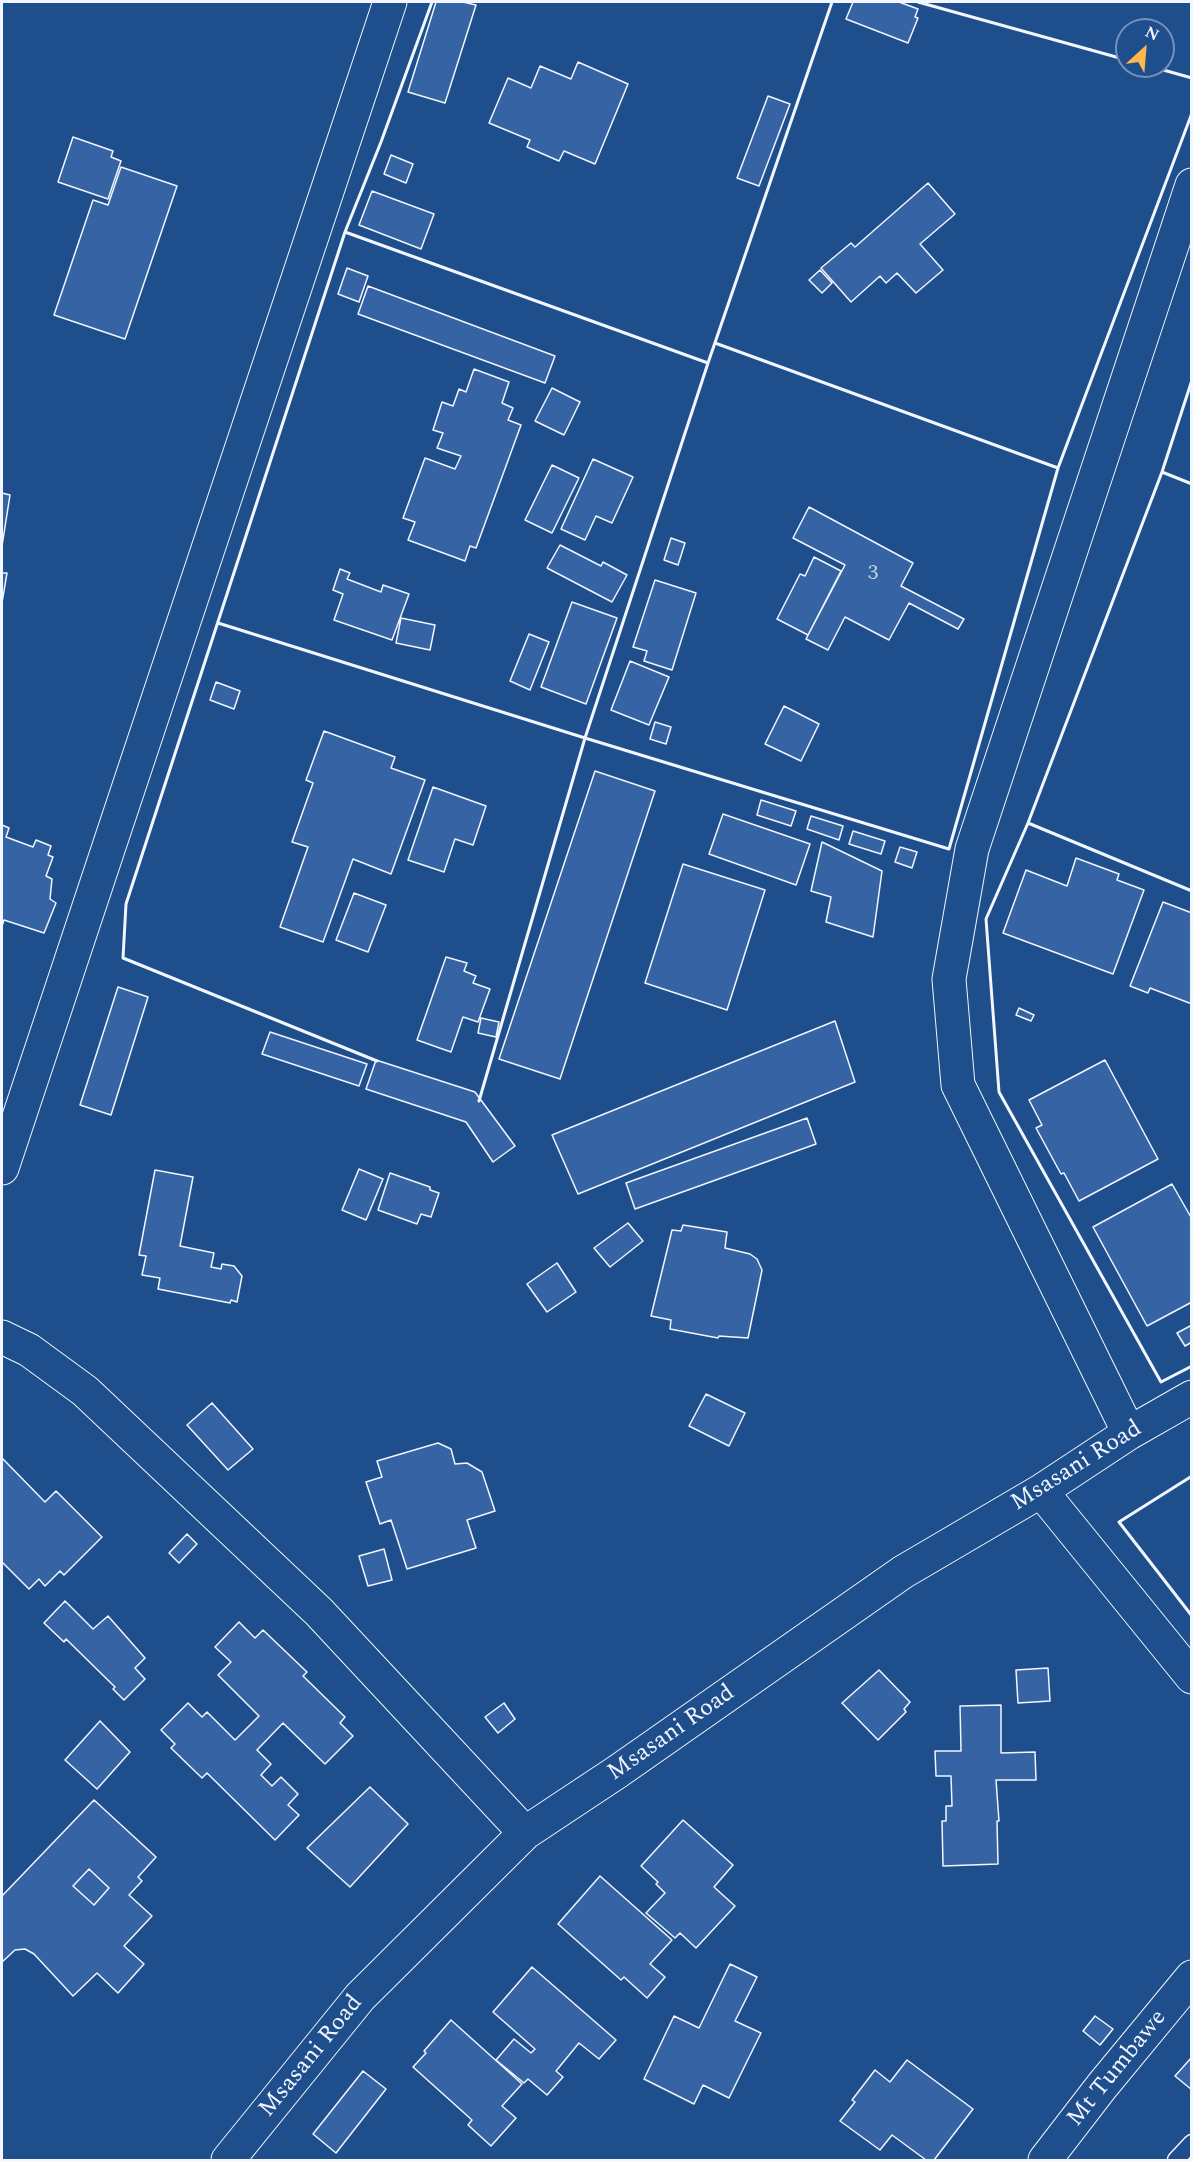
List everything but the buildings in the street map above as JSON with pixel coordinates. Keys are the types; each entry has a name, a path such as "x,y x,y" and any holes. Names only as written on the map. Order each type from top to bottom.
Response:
{"street":[{"path":"2,1168 390,2"},
{"path":"1129,1433 958,1085 949,980 972,849 1191,185"},
{"path":"2,1336 29,1350 85,1391 319,1612 525,1833"},
{"name":"Msasani Road","path":"228,2160 360,1997 525,1833 627,1766 903,1572 1041,1491 1129,1433 1191,1397"},
{"path":"1041,1491 1191,1677"},
{"name":"Mt Tumbawe","path":"1045,2160 1191,1977"}],"lane":[{"path":"1176,2160 1191,2143"}],"wall":[{"path":"432,2 381,142 345,232 708,363 832,2"},
{"path":"918,2 1115,57"},
{"path":"1175,73 1192,78"},
{"path":"715,343 1058,468 1192,113"},
{"path":"345,232 126,904 123,958 377,1061"},
{"path":"479,1101 585,738 708,363"},
{"path":"1192,380 1162,472 1192,484"},
{"path":"218,623 949,849 1058,468"},
{"path":"1028,823 1162,472"},
{"path":"1192,891 1028,823 986,919 999,1092 1161,1382 1192,1366"},
{"path":"1192,1476 1119,1522 1192,1616"}]}
